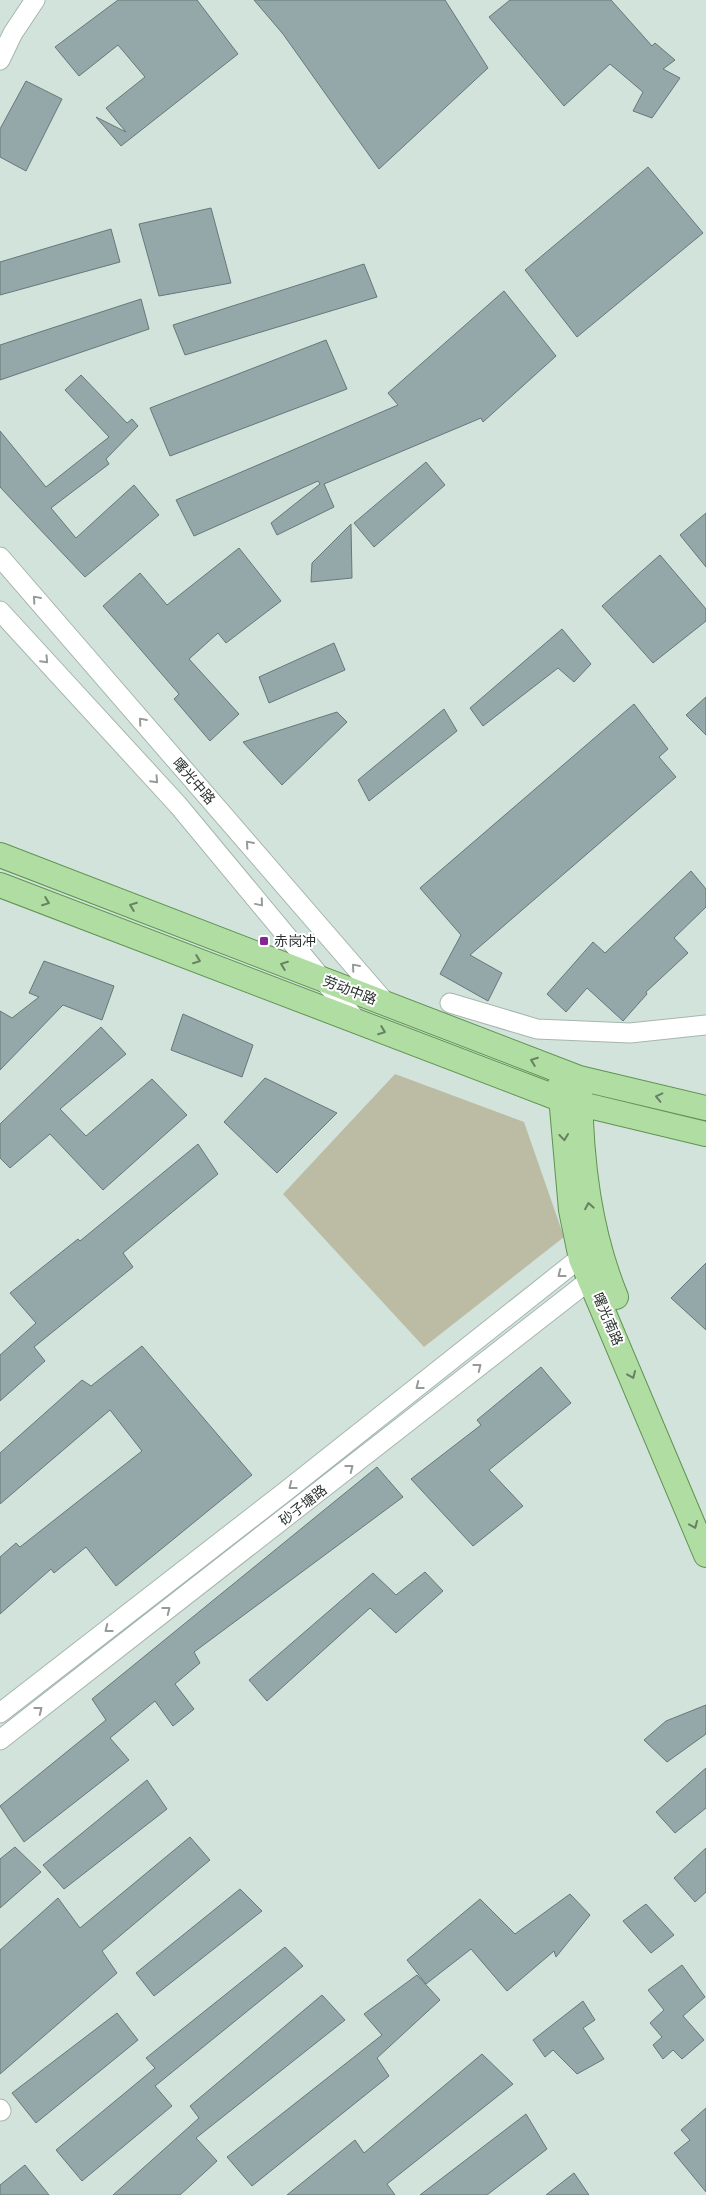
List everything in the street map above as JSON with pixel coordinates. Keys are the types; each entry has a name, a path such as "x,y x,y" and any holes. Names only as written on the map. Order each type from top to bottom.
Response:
{"main road":[{"name":"劳动中路","path":"0,855 569,1075 706,1108"},
{"name":"劳动中路","path":"0,885 570,1102 706,1134"},
{"name":"曙光南路","path":"569,1075 572,1210 706,1512"},
{"name":"曙光南路","path":"594,1262 706,1555"}],"street":[{"path":"0,60 13,33 35,0"},
{"name":"曙光中路","path":"0,557 387,1004"},
{"name":"曙光中路","path":"0,611 178,805 358,1022"},
{"path":"450,1003 537,1029 630,1033 706,1025"},
{"name":"砂子塘路","path":"0,1712 594,1262"},
{"name":"砂子塘路","path":"0,1740 594,1262"}],"green space":[{"path":"395,1074 524,1122 564,1237 424,1347 283,1194"}],"building":[{"path":"118,0 197,0 238,54 121,146 96,117 126,132 106,108 145,77 118,45 79,76 55,47"},
{"path":"254,0 445,0 488,68 379,169 283,34"},
{"path":"510,0 611,0 652,46 655,43 675,60 663,69 680,78 652,118 633,111 643,92 610,64 564,106 489,17"},
{"path":"26,81 62,99 26,171 0,157 0,129"},
{"path":"648,167 703,233 577,337 525,270"},
{"path":"211,208 231,283 159,296 139,224"},
{"path":"111,229 120,262 0,295 0,262"},
{"path":"364,264 377,297 185,355 173,325"},
{"path":"504,291 556,356 483,422 481,418 324,484 334,507 277,535 271,523 320,484 318,481 194,536 176,500 398,405 388,393"},
{"path":"141,299 149,329 0,380 0,345"},
{"path":"326,340 347,389 170,456 150,408"},
{"path":"81,375 127,423 132,419 138,426 106,459 109,464 51,508 76,538 134,485 159,515 85,577 0,487 0,431 46,487 109,437 65,390"},
{"path":"426,462 445,485 374,547 354,523"},
{"path":"706,513 706,567 680,535"},
{"path":"351,524 352,578 311,582 312,563"},
{"path":"239,548 281,601 226,643 218,633 189,659 239,714 210,741 174,699 179,694 103,606 140,573 167,605"},
{"path":"660,555 706,609 706,621 653,663 602,606"},
{"path":"562,629 591,664 574,682 558,668 483,726 470,708"},
{"path":"334,643 345,670 269,703 259,677"},
{"path":"706,697 706,735 686,715"},
{"path":"634,704 668,749 659,757 676,777 470,955 502,973 488,1001 440,974 461,935 420,888"},
{"path":"444,709 457,731 369,801 358,780"},
{"path":"337,712 347,722 282,785 243,742"},
{"path":"691,871 706,889 706,907 674,938 688,953 646,992 647,994 623,1021 587,988 566,1012 547,994 593,942 605,953"},
{"path":"44,961 114,986 102,1020 63,1005 0,1070 0,1011 12,1018 39,997 29,993"},
{"path":"183,1014 253,1045 242,1077 171,1050"},
{"path":"101,1027 126,1054 60,1109 86,1136 152,1079 187,1115 103,1190 50,1134 10,1168 0,1158 0,1124"},
{"path":"265,1078 337,1113 277,1173 224,1122"},
{"path":"198,1144 218,1174 123,1253 133,1267 34,1347 45,1361 0,1401 0,1355 36,1323 10,1293 78,1239 80,1241"},
{"path":"706,1263 706,1330 671,1298"},
{"path":"142,1346 252,1475 116,1586 86,1547 54,1573 51,1569 0,1614 0,1557 16,1543 20,1547 142,1451 110,1410 0,1504 0,1453 82,1380 91,1386"},
{"path":"541,1367 571,1403 489,1470 523,1506 473,1546 411,1479 481,1425 477,1420"},
{"path":"377,1467 403,1497 194,1652 200,1663 175,1684 194,1709 173,1726 155,1701 110,1738 129,1760 24,1842 0,1806 106,1720 92,1699"},
{"path":"425,1572 443,1591 396,1633 370,1608 267,1701 249,1680 373,1573 396,1595"},
{"path":"706,1705 706,1734 667,1762 644,1740 666,1721"},
{"path":"706,1768 706,1808 675,1833 656,1812"},
{"path":"147,1780 167,1809 64,1889 43,1865"},
{"path":"190,1837 210,1860 102,1951 117,1973 0,2074 0,1950 58,1898 80,1928"},
{"path":"15,1847 41,1872 0,1908 0,1859"},
{"path":"706,1848 706,1892 695,1902 674,1878"},
{"path":"240,1889 262,1911 154,1996 136,1973"},
{"path":"570,1894 590,1915 556,1957 554,1951 507,1991 471,1949 426,1984 407,1960 480,1899 515,1934"},
{"path":"646,1904 674,1935 651,1953 623,1921"},
{"path":"285,1947 303,1966 155,2086 172,2106 82,2181 56,2150 155,2068 146,2058"},
{"path":"682,1965 705,1997 683,2016 704,2040 682,2059 673,2050 663,2059 653,2045 662,2037 650,2023 664,2010 648,1990"},
{"path":"417,1975 440,2000 377,2058 389,2076 252,2186 227,2157 382,2035 364,2014"},
{"path":"322,1995 345,2020 196,2138 217,2161 180,2195 113,2195 199,2118 190,2106"},
{"path":"583,2001 595,2020 583,2028 604,2059 577,2074 553,2050 545,2057 533,2040"},
{"path":"117,2013 138,2040 36,2123 12,2093"},
{"path":"482,2054 513,2084 387,2184 395,2195 287,2195 355,2140 364,2153"},
{"path":"706,2108 706,2192 674,2153 690,2140 681,2130"},
{"path":"526,2114 547,2149 487,2195 420,2195"},
{"path":"25,2165 49,2195 0,2195 0,2185"},
{"path":"574,2173 589,2195 546,2195"}],"place":[{"name":"赤岗冲","path":"264,941"}]}
